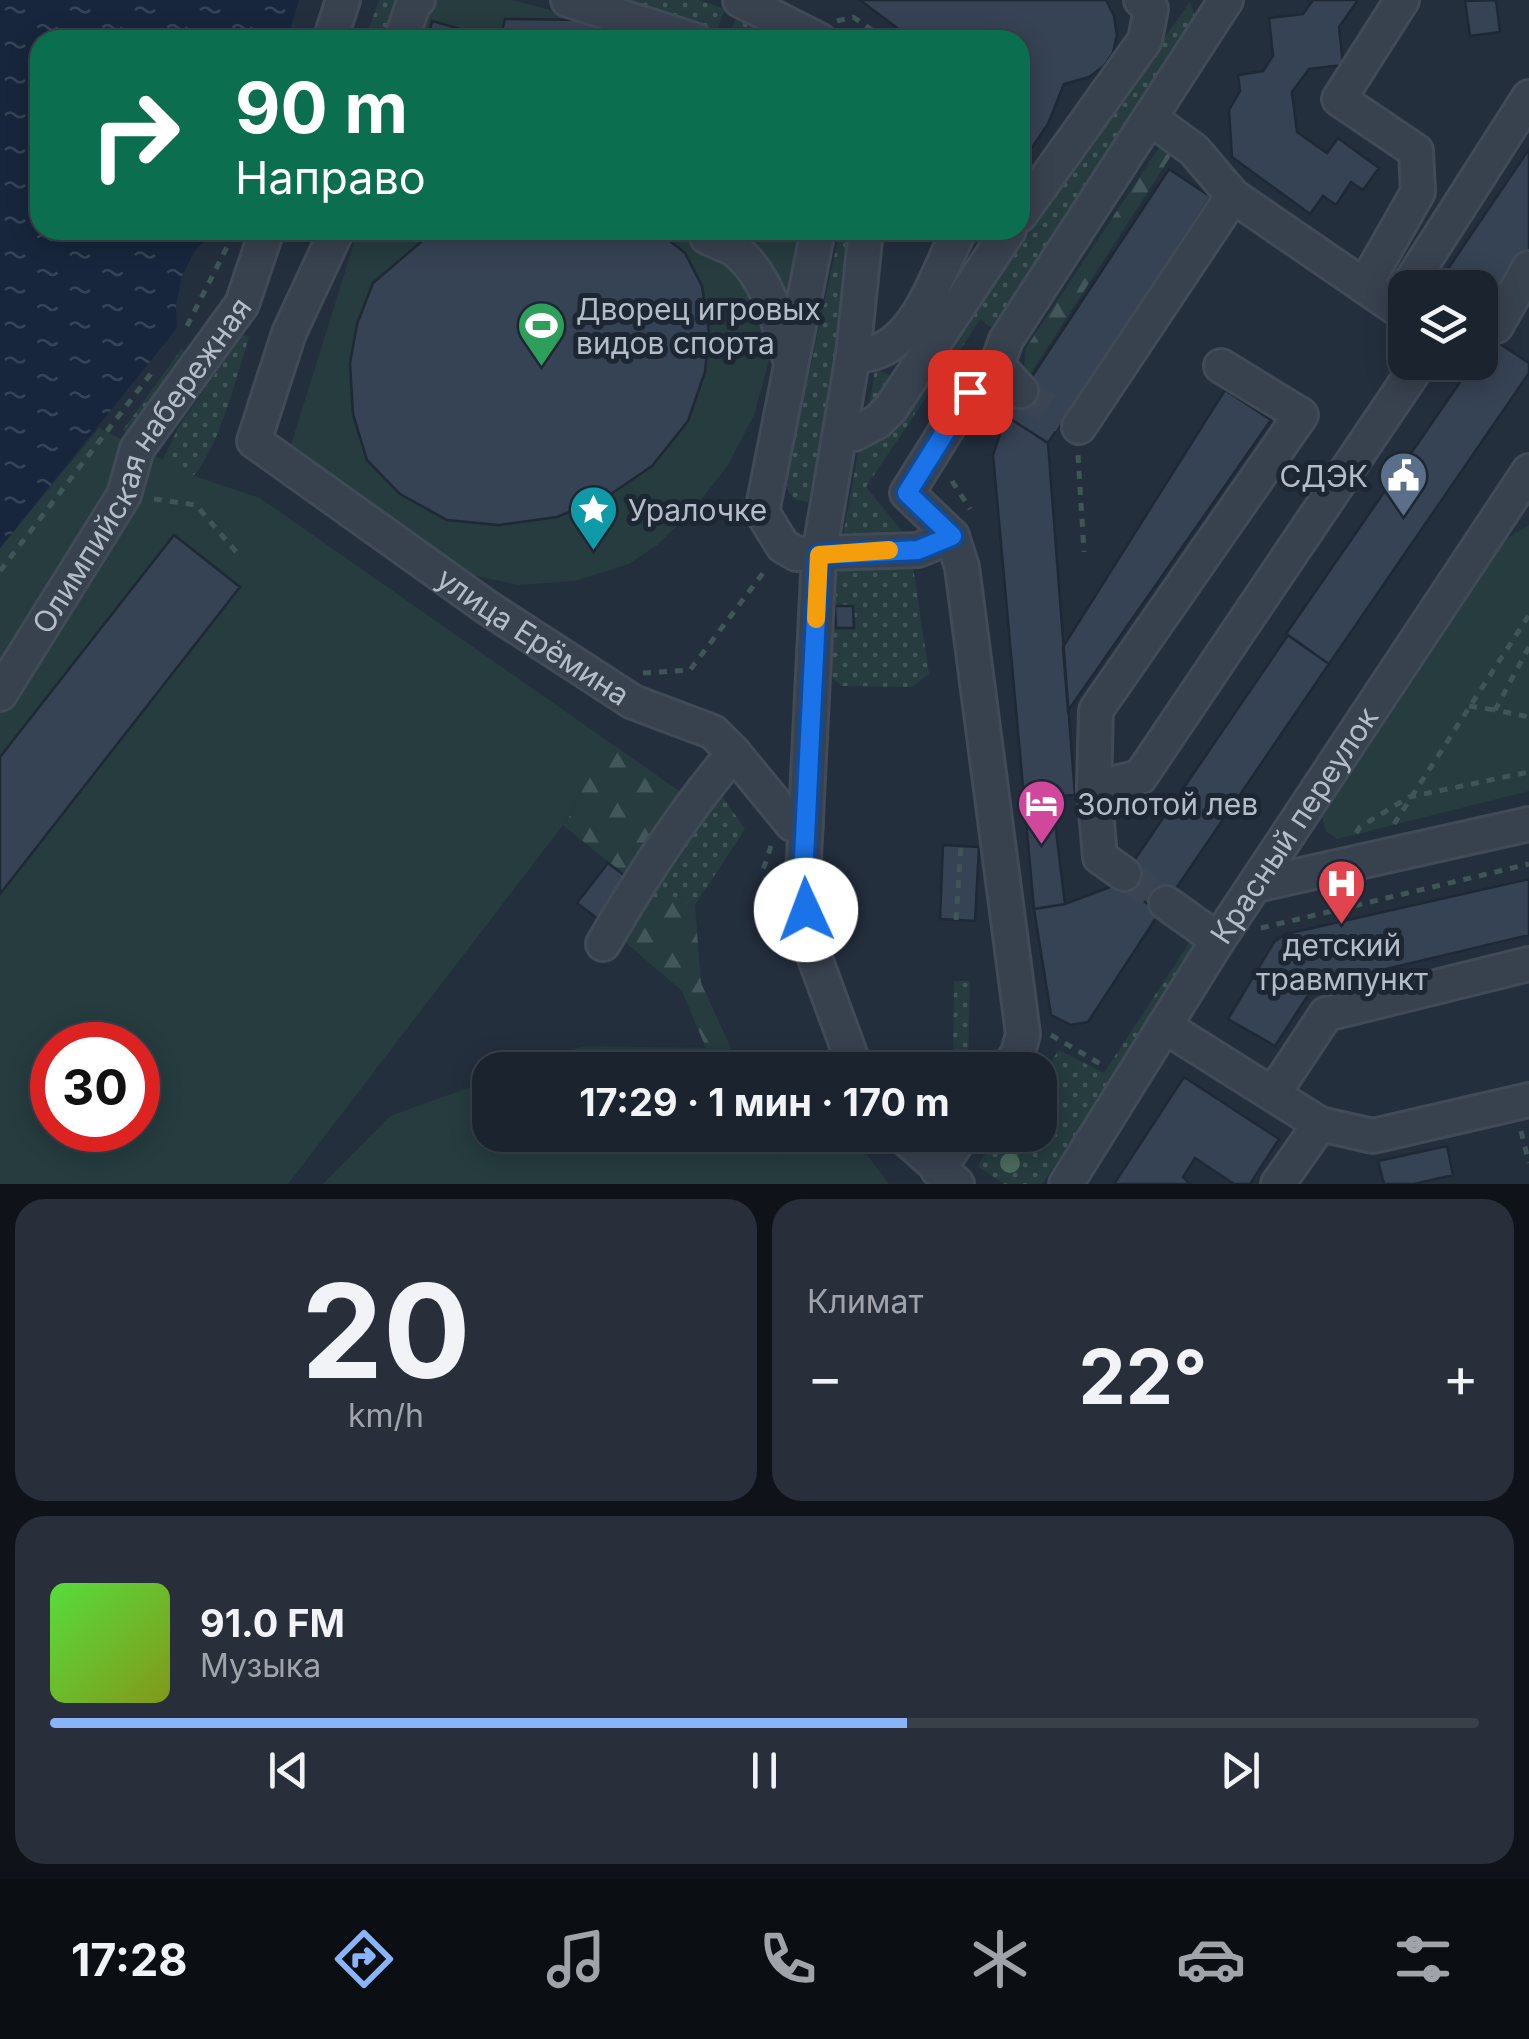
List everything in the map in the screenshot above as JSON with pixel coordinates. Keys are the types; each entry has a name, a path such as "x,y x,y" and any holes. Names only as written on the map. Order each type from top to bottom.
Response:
{"street":[{"path":"333,30 343,0"},
{"path":"405,30 418,0"},
{"path":"568,0 664,30"},
{"path":"1365,285 1418,192 1416,152 1339,99 1402,0"},
{"path":"747,1 801,30"},
{"path":"1022,392 998,366 1006,340 1220,2"},
{"path":"1030,201 1146,40 1149,3"},
{"path":"1422,270 1529,96"},
{"path":"1150,118 1194,150 1234,196 1365,285 1388,294"},
{"path":"1073,433 1234,196"},
{"name":"Олимпийская набережная","path":"0,694 124,495 137,449 242,304 264,240"},
{"name":"улица Ерёмина","path":"332,240 289,333 254,441 488,608 617,692 713,732 792,824 806,825"},
{"path":"711,240 736,251 758,278 779,322 791,366"},
{"path":"816,240 762,512 783,546 797,554 918,550 952,536"},
{"path":"849,1052 809,942 803,878 819,555 853,354 865,240"},
{"path":"853,354 890,348 907,332 955,240"},
{"path":"841,429 854,434 877,422 891,408 1003,240"},
{"path":"1498,322 1529,268"},
{"path":"1124,874 1100,857 1094,788 1096,710 1301,415 1221,366"},
{"path":"1094,788 1140,777 1408,380"},
{"path":"970,392 907,493 952,536 962,567 1023,1034 1018,1052"},
{"name":"Красный переулок","path":"1066,1184 1218,940 1529,472"},
{"path":"1493,525 1529,514"},
{"path":"603,944 696,796 734,753"},
{"path":"1256,886 1529,824"},
{"path":"1166,903 1218,940"},
{"path":"1273,1094 1326,1014 1529,964"},
{"path":"1164,1026 1320,1124 1373,1136 1529,1100"},
{"path":"1278,1184 1320,1124"},
{"path":"920,1152 947,1177 956,1152"}],"path":[{"path":"184,331 227,247"},
{"path":"0,570 162,360"},
{"path":"1073,433 1084,552"},
{"path":"124,495 196,505 238,554"},
{"path":"637,673 690,670 783,546"},
{"path":"1392,826 1529,615"},
{"path":"1495,710 1529,647"},
{"path":"1469,706 1529,716"},
{"path":"1409,797 1529,772"},
{"path":"956,920 960,846"},
{"path":"1253,930 1529,864"}],"green space":[{"path":"379,0 403,0 393,30 368,30"},
{"path":"512,0 617,30 421,30 429,3"},
{"path":"616,0 699,0 725,9 717,30 703,30"},
{"path":"1190,2 1196,20 998,332 980,319 957,355 945,346 1020,240 1030,240 1030,227"},
{"path":"737,17 769,30 730,30"},
{"path":"1166,137 1178,145 1031,373 1024,368 1026,348"},
{"name":"Дворец игровых видов спорта","path":"355,240 797,240 786,298 754,415 728,465 693,510 657,545 629,564 575,581 518,585 473,575 290,448"},
{"path":"838,240 854,240 808,502 794,499 787,489"},
{"path":"243,334 249,337 222,424 200,467 173,490 149,488 179,426"},
{"path":"182,348 190,363 133,437 123,430"},
{"path":"875,368 894,377 869,408"},
{"path":"937,368 943,372 866,487 911,542 842,541 859,448 899,426"},
{"path":"99,428 195,476 260,498 602,737 578,781 574,809 563,825 288,1184 0,1184 0,548"},
{"path":"1529,525 1529,791 1337,839 1326,831 1321,813 1503,541"},
{"path":"912,560 929,674 912,687 842,686 831,677 832,576 856,561"},
{"path":"602,737 682,793 629,879 563,825 574,809 577,781"},
{"path":"723,797 745,829 695,905 646,897 702,811"},
{"path":"646,897 695,905 701,983 733,1052 568,1052 584,1046 706,1048 682,991 622,939"},
{"path":"1195,934 1205,941 1042,1184 1004,1184 977,1166 987,1152 1057,1152 1059,1050 1104,1073"},
{"path":"954,981 970,981 968,1052 953,1052"},
{"path":"728,1042 732,1052 568,1052 584,1046 707,1049"},
{"path":"472,1086 472,1152 865,1152 889,1184 323,1184 390,1116"}],"water":[{"path":"0,0 299,0 290,30 30,30 30,240 205,240 185,274 177,328 0,548"}],"pier":[{"path":"205,240 211,240 186,279 182,330 177,328 176,307 181,278 194,252"}],"building":[{"path":"860,0 1106,0 1117,35 1113,53 1104,66 1089,77 1064,84 1048,124 1030,150 1030,30 897,28"},
{"path":"1313,0 1358,0 1339,27 1343,65 1309,69 1292,92 1297,132 1327,153 1338,138 1379,168 1363,190 1351,182 1336,205 1323,196 1310,214 1232,157 1229,110 1240,91 1238,75 1263,71 1273,56 1269,18 1303,14"},
{"path":"1496,0 1500,32 1470,36 1465,1"},
{"path":"505,19 590,20 617,30 502,30"},
{"path":"432,21 464,30 430,30"},
{"path":"1529,149 1529,250 1498,296 1498,270 1447,270"},
{"path":"1169,169 1211,197 1048,443 1006,416"},
{"name":"Дворец игровых видов спорта","path":"423,240 669,240 685,253 702,286 709,332 705,372 688,421 652,466 608,496 557,517 499,525 447,520 400,494 367,460 353,414 350,363 357,324 373,283"},
{"path":"1498,343 1529,363 1529,373 1329,664 1286,634 1462,380 1498,380"},
{"path":"1225,390 1271,420 1068,711 1063,647"},
{"path":"1006,416 1048,443 1075,795 1052,797 1065,904 1034,909 993,455"},
{"path":"174,535 240,587 0,894 0,757"},
{"path":"835,606 853,606 854,628 836,628"},
{"path":"1288,635 1329,664 1160,912 1118,884"},
{"path":"943,845 979,847 975,921 940,919"},
{"path":"608,863 629,879 598,919 577,903"},
{"path":"1529,879 1529,935 1314,986 1275,1046 1228,1019 1274,942 1286,934"},
{"path":"1118,884 1160,912 1088,1022 1071,1025 1051,1015 1034,909 1065,904"},
{"path":"1184,1077 1279,1139 1250,1184 1234,1184 1195,1158 1183,1177 1190,1184 1114,1184"},
{"path":"1447,1146 1453,1175 1414,1184 1384,1184 1378,1161"}],"tunnel":[{"path":"1021,391 1064,418"},
{"path":"1124,874 1166,903"}],"slow traffic":[{"path":"816,619 819,555 889,550"}],"place":[{"name":"Дворец игровых видов спорта","path":"541,368"},
{"name":"СДЭК","path":"1403,518"},
{"name":"Уралочке","path":"593,552"},
{"name":"Золотой лев","path":"1042,846"},
{"name":"детский травмпункт","path":"1342,926"}],"route":[{"path":"806,910 803,878 819,555 918,550 952,536 907,493 970,392"}]}
